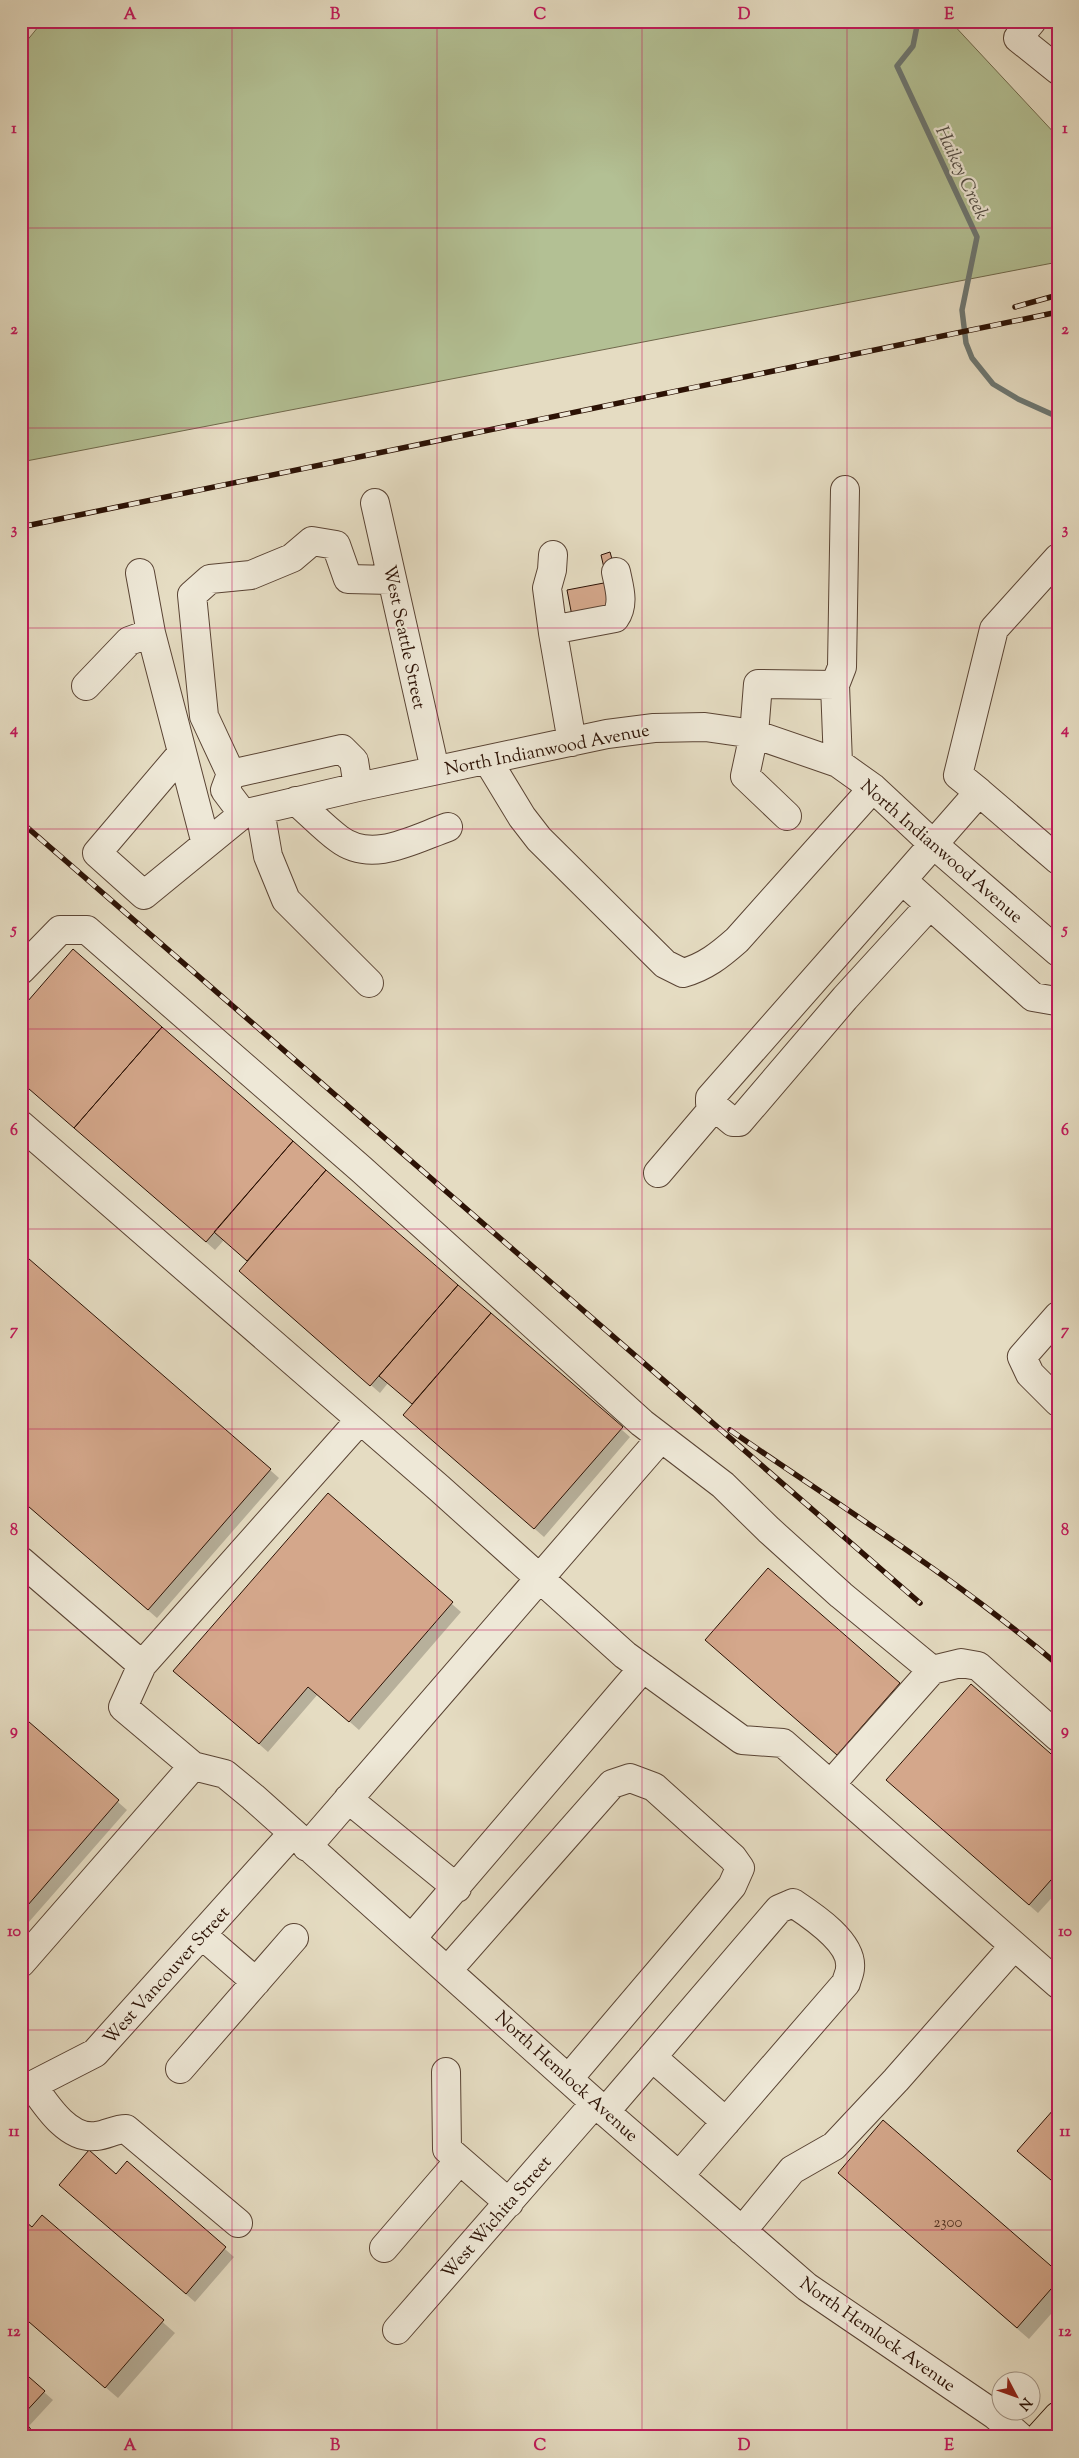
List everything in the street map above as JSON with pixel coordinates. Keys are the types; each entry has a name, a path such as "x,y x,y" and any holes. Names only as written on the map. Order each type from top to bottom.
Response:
{"main road":[{"path":"1039,2437 1058,2416"}],"street":[{"path":"1032,21 1018,38 1058,70"},
{"path":"838,763 835,685 842,667 846,490"},
{"name":"West Seattle Street","path":"375,503 434,770"},
{"path":"369,983 286,900 251,812 225,790 231,774 204,716 192,595 210,579 251,575 292,558 312,541 336,545 348,579 392,580"},
{"path":"553,555 552,570 546,588 572,742"},
{"path":"1058,558 994,629 958,776 1058,860"},
{"path":"553,632 556,629 615,618 619,612 621,596 616,572"},
{"path":"140,573 151,633 206,844"},
{"path":"86,686 129,641 151,633"},
{"path":"788,816 745,776 754,734 758,684 835,685"},
{"name":"North Indianwood Avenue","path":"182,753 98,853 144,895 206,844 251,812 434,770 488,761 572,742 654,728 705,727 754,734 838,763 873,788 933,844 1058,952"},
{"path":"231,774 342,749 354,761 358,787"},
{"path":"488,761 522,817 539,839 665,964 683,973 699,969 717,958 738,940 873,788"},
{"path":"930,905 830,1015 738,1122 733,1122 710,1103 710,1098 978,792"},
{"path":"296,801 340,840 362,851 383,850 448,827"},
{"path":"902,880 1033,997 1056,1001 1058,999"},
{"path":"21,970 60,930 87,930 361,1169 642,1423 723,1484 769,1530 840,1594 932,1670"},
{"path":"804,991 830,1015"},
{"path":"658,1173 714,1106"},
{"path":"22,1126 360,1420 625,1655 742,1740 783,1743 1014,1946 1057,1981"},
{"path":"1058,1316 1022,1357 1030,1374 1058,1402"},
{"path":"21,1561 142,1665 360,1420"},
{"name":"West Vancouver Street","path":"27,2088 95,2053 202,1935 300,1840 348,1799 661,1438"},
{"path":"831,1784 932,1670 961,1663 978,1666 1058,1737"},
{"name":"North Hemlock Avenue","path":"142,1665 123,1707 193,1766 225,1774 412,1938 600,2107 807,2287 995,2415 1020,2437"},
{"path":"412,1938 457,1888 643,1668"},
{"path":"21,1963 193,1766"},
{"path":"448,1970 612,1784 630,1778 654,1787 733,1858 740,1868 732,1886 569,2078"},
{"path":"348,1799 457,1888"},
{"name":"West Wichita Street","path":"397,2330 509,2203 600,2107 652,2057 778,1909 793,1903 820,1921 845,1948 851,1966 846,1983 726,2122"},
{"path":"202,1935 256,1982"},
{"path":"180,2069 294,1938"},
{"path":"742,2231 792,2170 834,2146 896,2080 1014,1946"},
{"path":"652,2057 726,2122 679,2176"},
{"path":"446,2072 447,2149 509,2203"},
{"path":"27,2088 70,2129 95,2137 116,2129 126,2128 238,2223"},
{"path":"384,2248 459,2161"}],"green space":[{"path":"43,21 950,21 1058,137 1058,262 21,462 21,48"}],"building":[{"path":"610,552 614,566 604,568 601,555"},
{"path":"609,582 614,607 572,616 567,590"},
{"path":"73,949 162,1027 74,1128 21,1082 21,1009"},
{"path":"162,1027 293,1141 206,1242 74,1128"},
{"path":"293,1141 326,1170 247,1261 214,1232"},
{"path":"326,1170 458,1285 370,1386 239,1271"},
{"path":"21,1252 271,1469 148,1610 21,1500"},
{"path":"458,1285 491,1313 412,1404 379,1376"},
{"path":"491,1313 623,1427 534,1529 403,1415"},
{"path":"328,1493 453,1602 349,1722 308,1687 259,1744 173,1671"},
{"path":"768,1568 900,1683 837,1755 705,1640"},
{"path":"971,1684 1058,1760 1058,1872 1029,1905 886,1780"},
{"path":"21,1715 119,1800 21,1913"},
{"path":"1054,2109 1058,2112 1058,2186 1017,2151"},
{"path":"883,2120 1058,2272 1058,2281 1017,2328 838,2173"},
{"path":"89,2150 116,2174 127,2161 226,2247 186,2294 59,2185"},
{"path":"42,2215 164,2320 105,2388 21,2315 21,2218 32,2227"},
{"path":"21,2370 45,2391 21,2417"},
{"path":"21,2417 37,2437 21,2437"}],"waterway":[{"name":"Haikey Creek","path":"918,21 913,46 897,66 977,237 962,310 966,343 972,358 993,384 1018,399 1058,417"}],"railway":[{"path":"1015,307 1058,295"},
{"path":"21,527 1058,312"},
{"path":"21,822 920,1603"},
{"path":"730,1430 938,1572 1058,1665"}]}
